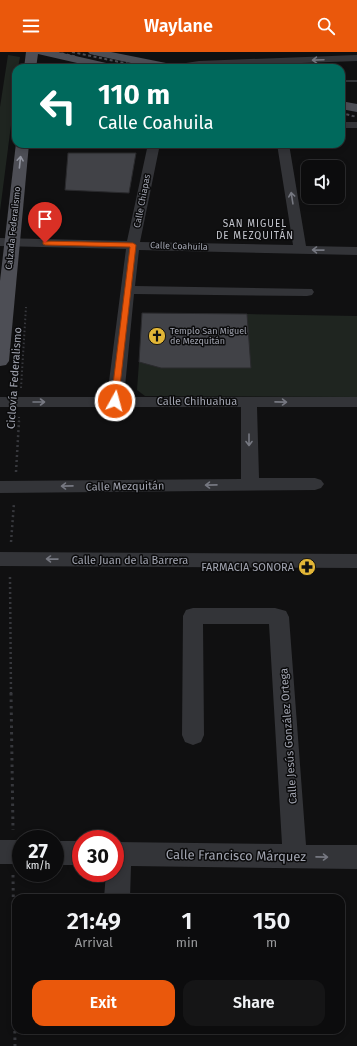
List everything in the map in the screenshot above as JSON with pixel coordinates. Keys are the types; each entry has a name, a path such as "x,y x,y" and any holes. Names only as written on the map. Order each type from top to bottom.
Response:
{"main road":[{"path":"30,64 32,52"},
{"path":"42,52 98,64"},
{"path":"94,52 152,64"},
{"path":"345,107 357,120"},
{"name":"Calzada Federalismo","path":"0,361 6,242 21,148"}],"street":[{"path":"252,52 260,64"},
{"path":"275,64 357,58"},
{"path":"345,125 357,125"},
{"name":"Calle Chiapas","path":"115,401 133,245 153,148"},
{"path":"284,148 300,250"},
{"name":"Calle Coahuila","path":"6,242 357,251"},
{"path":"128,290 306,292"},
{"name":"Calle Chihuahua","path":"249,401 250,485"},
{"name":"Calle Chihuahua","path":"0,402 357,402"},
{"name":"Calle Mezquitán","path":"7,487 315,484"},
{"name":"Calle Juan de la Barrera","path":"5,559 357,561"},
{"name":"Calle Jesús González Ortega","path":"193,735 193,616 278,617 296,856"},
{"name":"Calle Francisco Márquez","path":"124,854 357,857"},
{"path":"117,882 117,894"}],"lane":[{"path":"345,81 357,81"}],"path":[{"name":"Ciclovía Federalismo","path":"12,900 5,559 7,487 20,402 26,306"},
{"name":"Ciclovía Federalismo","path":"15,1034 15,1046"}],"shaded area":[{"path":"8,55 20,57 19,64 12,64 12,117 0,211 0,107"},
{"path":"247,314 357,316 357,397 145,396 137,390 139,362 161,368 250,368"}],"building":[{"path":"68,153 136,153 129,193 65,190"},
{"name":"Templo San Miguel de Mezquitán","path":"142,313 247,314 251,368 161,368 139,362"}],"railway":[{"path":"56,52 77,57"},
{"path":"72,52 129,64"},
{"path":"345,114 357,117"}],"place":[{"name":"Templo San Miguel de Mezquitán","path":"157,336"},
{"name":"FARMACIA SONORA","path":"307,567"}],"district":[{"name":"SAN MIGUEL DE MEZQUITÁN","path":"255,228"}],"route":[{"path":"45,243 133,245 115,401"}]}
